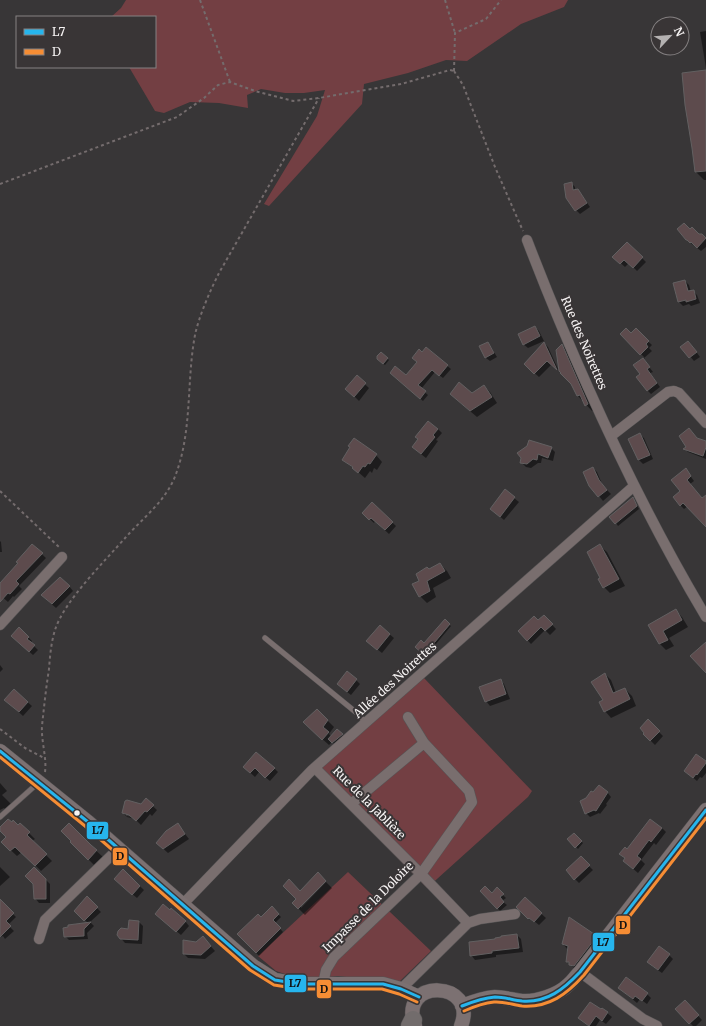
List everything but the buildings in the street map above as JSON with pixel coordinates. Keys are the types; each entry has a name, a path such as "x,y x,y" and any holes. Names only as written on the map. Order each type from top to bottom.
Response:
{"street":[{"name":"Rue des Noirettes","path":"527,240 569,344 634,486 706,617"},
{"path":"611,436 668,392 674,391 679,393 706,423"},
{"name":"Allée des Noirettes","path":"183,904 315,768 634,486"},
{"path":"0,625 62,557"},
{"name":"Impasse de la Doloire","path":"323,984 326,970 334,957 421,874 472,802 469,790 424,742 408,717"},
{"path":"350,804 424,742"},
{"path":"0,751 41,783 253,966 275,980 299,984 383,984 401,989 419,997"},
{"name":"Rue de la Jablière","path":"315,768 468,923"},
{"path":"462,1006 495,997 523,1001 554,995 567,986 580,972 706,810"},
{"path":"39,939 45,920 118,849"},
{"path":"401,989 468,923 480,919 515,914"},
{"path":"580,972 643,1019 657,1026"},
{"path":"412,1024 412,1012 419,997 426,992 435,989 451,993 458,999 464,1014 461,1026"}],"lane":[{"path":"266,638 358,714 366,723"},
{"path":"0,818 41,783"}],"path":[{"path":"200,0 230,82"},
{"path":"445,0 455,33 454,71 463,85 495,167 527,240"},
{"path":"455,33 486,19 500,0"},
{"path":"0,184 177,117 204,98 218,85 230,82 255,91 293,101 401,84 450,70 454,71"},
{"path":"41,783 46,769 42,726 51,646 55,630 60,618 81,589 131,532 161,501 174,478 184,446 190,402 191,367 195,334 206,302 219,273 319,98"},
{"path":"0,491 61,550 62,557"},
{"path":"0,729 25,748 45,758"}],"shaded area":[{"path":"126,0 568,0 564,7 521,24 467,61 446,60 408,73 364,84 362,104 269,206 264,204 317,116 325,90 304,93 285,93 261,89 247,95 248,108 219,103 190,102 164,113 155,111 130,68 156,68 156,16 112,16 121,8"},
{"path":"424,678 532,791 528,797 427,888 314,773"},
{"path":"348,872 431,951 398,983 338,976 303,980 276,971 258,956"}],"transit line":[{"name":"L7","path":"0,751 88,822 253,966 275,980 299,984 383,984 401,989 419,997"},
{"name":"D","path":"0,757 85,826 250,970 274,985 299,989 382,989 399,994 417,1002"},
{"name":"L7","path":"462,1006 482,999 495,997 522,1001 539,1000 554,994 568,984 580,972 706,810"},
{"name":"D","path":"464,1011 479,1005 494,1002 522,1006 541,1005 564,994 584,975 706,818"}]}
